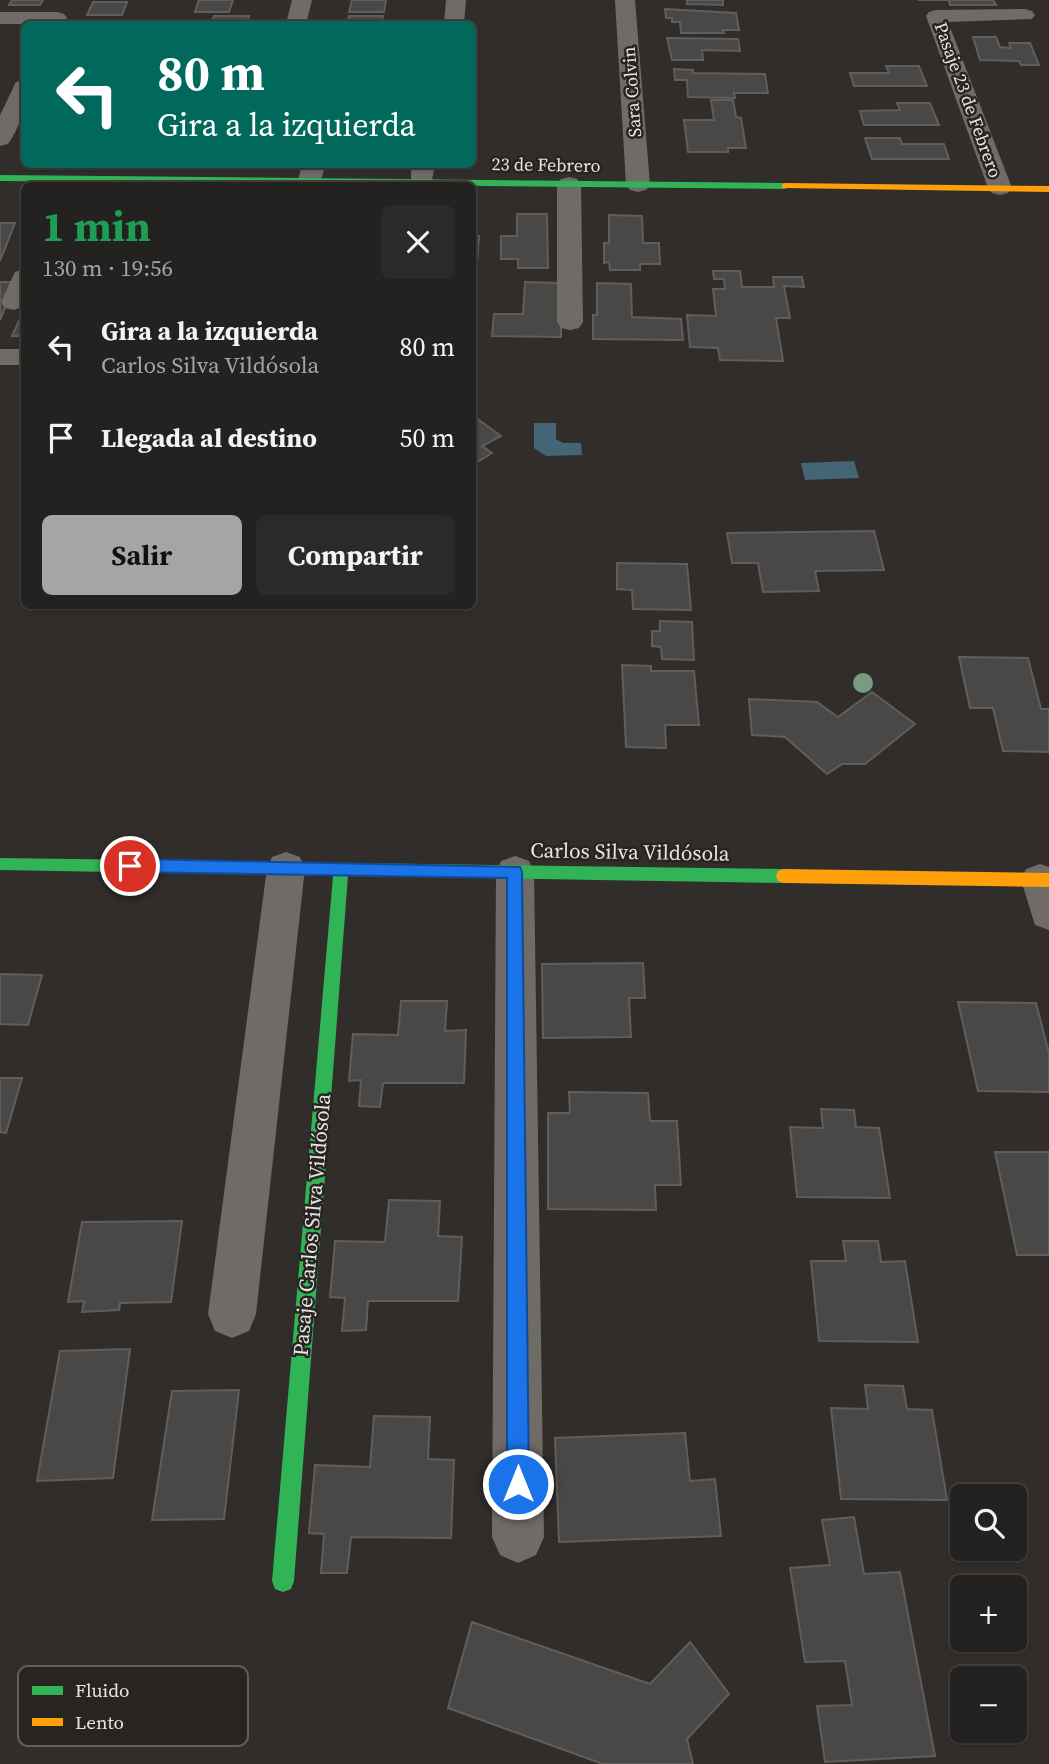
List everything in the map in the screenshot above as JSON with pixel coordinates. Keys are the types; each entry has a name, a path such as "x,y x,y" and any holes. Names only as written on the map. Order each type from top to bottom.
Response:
{"street":[{"path":"297,21 302,0"},
{"path":"454,21 456,0"},
{"name":"Sara Colvin","path":"625,0 638,185"},
{"name":"Pasaje 23 de Febrero","path":"1000,188 936,16 1025,15"},
{"path":"0,18 58,16"},
{"path":"0,139 21,94"},
{"name":"23 de Febrero","path":"240,182 312,173 569,184 1049,189"},
{"name":"23 de Febrero","path":"0,178 62,182"},
{"path":"569,184 569,322"},
{"path":"14,302 21,284"},
{"path":"0,357 21,357"},
{"name":"Carlos Silva Vildósola","path":"0,864 514,872 1046,891"},
{"path":"232,1314 286,868"},
{"name":"Pasaje Carlos Silva Vildósola","path":"283,1581 341,869"},
{"path":"514,872 518,1537"}],"water":[{"path":"534,423 556,423 556,439 563,443 581,443 582,455 546,456 534,448"},
{"path":"854,461 859,478 805,480 801,463"}],"building":[{"path":"12,0 43,0 40,5 9,5"},
{"path":"199,0 233,0 229,12 195,12"},
{"path":"352,0 386,0 384,12 349,12"},
{"path":"687,0 723,0 723,5 687,4"},
{"path":"949,0 993,0 996,5 950,5"},
{"path":"93,2 127,2 122,15 87,15"},
{"path":"665,9 736,13 739,30 723,30 724,33 681,33 680,22 672,22 672,18 666,18"},
{"path":"214,16 249,16 247,21 212,21"},
{"path":"349,16 383,16 382,21 348,21"},
{"path":"973,37 996,37 1000,47 1011,48 1009,43 1030,43 1039,65 1021,65 1019,61 980,60"},
{"path":"667,38 738,39 740,51 702,50 703,60 672,60"},
{"path":"886,66 919,66 927,86 854,86 850,73 889,73"},
{"path":"674,69 693,70 693,73 765,74 768,93 734,93 735,98 688,97 687,80 675,80"},
{"path":"711,100 733,100 736,117 741,118 746,148 728,148 728,152 688,152 684,120 714,120"},
{"path":"897,103 930,103 939,125 864,125 860,111 900,110"},
{"path":"865,138 900,138 902,144 944,144 949,159 872,159"},
{"path":"517,214 547,214 548,268 518,268 518,259 501,259 501,236 517,236"},
{"path":"609,215 642,216 643,243 659,243 660,264 640,264 640,270 610,270 609,262 604,263 604,243 609,243"},
{"path":"0,223 15,223 0,261"},
{"path":"476,236 479,236 477,264"},
{"path":"713,271 740,271 742,287 774,287 773,277 802,277 804,287 784,286 790,318 776,318 783,361 720,360 718,348 690,347 687,315 716,316 713,289 725,289 724,279 714,279"},
{"path":"0,282 16,282 0,320"},
{"path":"525,282 561,283 561,337 492,336 494,314 523,314"},
{"path":"597,283 631,284 632,317 681,319 683,340 593,339 593,315 597,315"},
{"path":"21,316 21,336 12,336"},
{"path":"476,418 501,436 482,446 492,453 479,461 476,459"},
{"path":"874,531 884,570 815,571 819,591 763,592 758,563 732,563 727,533"},
{"path":"617,563 687,564 691,610 633,609 632,590 617,589"},
{"path":"660,621 692,622 694,660 662,659 661,647 652,646 652,631 660,631"},
{"path":"959,657 1028,658 1041,709 1049,709 1049,752 1003,751 993,708 970,708"},
{"path":"622,665 651,666 651,671 694,671 699,725 665,725 666,748 626,747"},
{"path":"872,692 915,724 865,764 842,764 827,774 785,737 752,735 749,699 817,702 838,717"},
{"path":"643,963 645,998 629,998 631,1037 543,1038 542,964"},
{"path":"0,974 42,975 28,1025 0,1024"},
{"path":"401,1001 447,1001 445,1031 466,1030 464,1083 383,1083 380,1107 359,1106 361,1080 349,1081 353,1034 398,1035"},
{"path":"958,1002 1036,1003 1049,1053 1049,1092 978,1091"},
{"path":"0,1078 22,1078 6,1133 0,1132"},
{"path":"569,1092 648,1093 650,1121 677,1121 681,1185 655,1185 656,1210 548,1209 548,1113 570,1113"},
{"path":"821,1109 854,1110 856,1127 879,1128 890,1198 797,1197 790,1127 823,1128"},
{"path":"995,1152 1049,1152 1049,1255 1017,1255"},
{"path":"389,1200 440,1201 438,1236 462,1237 458,1301 368,1301 366,1330 342,1331 345,1298 330,1297 335,1241 385,1242"},
{"path":"182,1221 171,1302 120,1303 119,1310 82,1312 84,1301 68,1302 82,1222"},
{"path":"843,1241 878,1241 881,1262 905,1261 918,1342 819,1341 811,1261 846,1261"},
{"path":"130,1349 113,1478 37,1481 60,1351"},
{"path":"865,1385 903,1386 907,1409 932,1410 947,1500 841,1499 831,1408 868,1409"},
{"path":"239,1390 224,1519 152,1520 172,1391"},
{"path":"374,1416 430,1417 428,1459 454,1460 451,1538 351,1537 347,1573 321,1573 324,1534 309,1533 315,1465 370,1467"},
{"path":"685,1433 690,1481 715,1479 721,1536 559,1542 555,1438"},
{"path":"854,1517 864,1574 900,1572 935,1756 825,1762 817,1706 852,1705 845,1661 805,1662 790,1568 830,1565 822,1520"},
{"path":"472,1622 650,1684 690,1642 729,1694 687,1739 693,1764 603,1764 448,1708"}],"traffic: fast":[{"path":"0,178 392,182"},
{"path":"476,183 785,186"},
{"path":"0,864 784,876"},
{"path":"283,1581 341,869"}],"traffic: slow":[{"path":"785,186 1049,189"},
{"path":"784,876 1049,880"}],"route":[{"path":"130,866 514,872 518,1484"}]}
